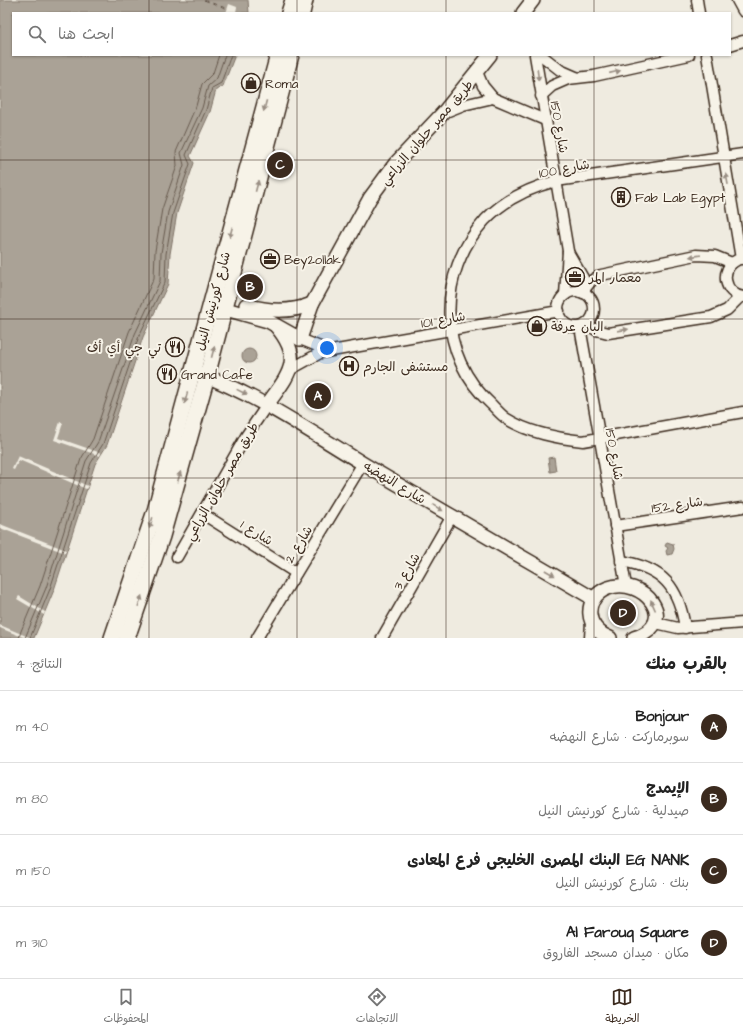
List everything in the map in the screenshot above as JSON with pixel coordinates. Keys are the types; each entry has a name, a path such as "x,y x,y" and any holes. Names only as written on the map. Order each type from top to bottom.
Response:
{"highway":[{"path":"289,12 293,0"},
{"path":"302,12 305,0"},
{"name":"شارع كورنيش النيل","path":"127,638 162,536 207,376 219,303 278,56"},
{"name":"شارع كورنيش النيل","path":"112,638 155,511 193,371 219,303 291,56"}],"main road":[{"name":"طريق مصر حلوان الزراعي","path":"300,339 312,304 358,217 374,192 407,149 443,113 489,56"},
{"path":"219,303 258,313 292,311 312,304"},
{"path":"258,313 300,339"},
{"path":"267,405 291,369 291,360 287,342 273,323"},
{"name":"شارع النهضه","path":"193,371 207,376 267,405 363,464 594,599"},
{"path":"610,638 596,630 591,622 589,614 594,599 608,588 626,586 635,589 650,598 657,614 653,631 634,638"}],"street":[{"path":"697,0 699,12"},
{"path":"738,0 743,11"},
{"path":"731,45 743,41"},
{"name":"شارع 150","path":"536,56 541,96 568,251 565,296"},
{"path":"542,56 560,70 576,77"},
{"path":"541,96 559,82 576,77 594,76 684,56"},
{"path":"707,56 739,260"},
{"path":"477,72 483,86 493,98 545,120"},
{"path":"443,113 468,104 493,98"},
{"name":"شارع 100","path":"743,154 556,181 536,187 501,206 486,219 473,235 462,252 454,278 449,311 451,331 456,354 465,374 481,395 507,419 537,433 562,439 583,441 743,412"},
{"name":"شارع 150","path":"568,251 583,278 581,293"},
{"path":"581,293 590,282 601,275 696,255 739,260"},
{"path":"583,326 592,317 594,308 590,299 581,293 572,292 565,296 560,302 559,311 564,322 572,326 583,326 608,333 711,317 727,310 742,297 730,291 725,280 726,274 739,260"},
{"name":"شارع 101","path":"291,369 310,357 332,351 559,311"},
{"name":"شارع 150","path":"583,326 599,439 626,586"},
{"path":"300,339 332,351"},
{"name":"طريق مصر حلوان الزراعي","path":"177,557 203,514 246,436 267,405"},
{"name":"شارع 2","path":"257,638 363,464"},
{"name":"شارع 152","path":"615,526 743,507"},
{"name":"شارع 1","path":"203,514 296,573"},
{"name":"شارع 3","path":"382,638 452,516"},
{"path":"621,561 638,563 652,569 664,578 674,590 681,603 685,628"},
{"path":"590,638 591,622"},
{"path":"653,631 670,627 685,628 743,623"}],"water":[{"path":"0,0 248,0 249,12 12,12 12,56 235,56 223,86 216,90 210,112 190,156 194,163 177,213 170,254 168,284 143,337 107,445 95,464 54,590 34,638 0,638"},
{"path":"249,349 254,351 256,356 254,361 249,363 244,361 242,356 244,351"},
{"path":"554,457 556,471 550,472 548,458"},
{"path":"667,542 673,544 674,549 672,554 667,555 666,551 668,548 665,546"}],"pier":[{"path":"229,4 237,7 236,12 226,12"},
{"path":"60,422 63,423 58,438 101,453 100,456 54,440"},
{"path":"18,456 88,486 86,489 19,460 14,470 12,469"},
{"path":"0,524 66,550 65,553 0,528"},
{"path":"19,596 45,612 44,615 17,599"},
{"path":"0,625 31,638 25,638 0,628"}],"ferry route":[{"path":"204,0 228,9"}],"place":[{"name":"Roma","path":"251,83"},
{"name":"EG NANK البنك المصرى الخليجى فرع المعادى","path":"280,165"},
{"name":"Fab Lab Egypt","path":"621,197"},
{"name":"Bey2ollak","path":"270,259"},
{"name":"معمار المر","path":"575,277"},
{"name":"الإيمدج","path":"250,287"},
{"name":"البان عرفة","path":"537,326"},
{"name":"تي جي أي أف","path":"175,347"},
{"name":"مستشفى الجارم","path":"349,366"},
{"name":"Grand Cafe","path":"167,374"},
{"name":"Bonjour","path":"318,396"},
{"name":"Al Farouq Square","path":"623,613"}]}
